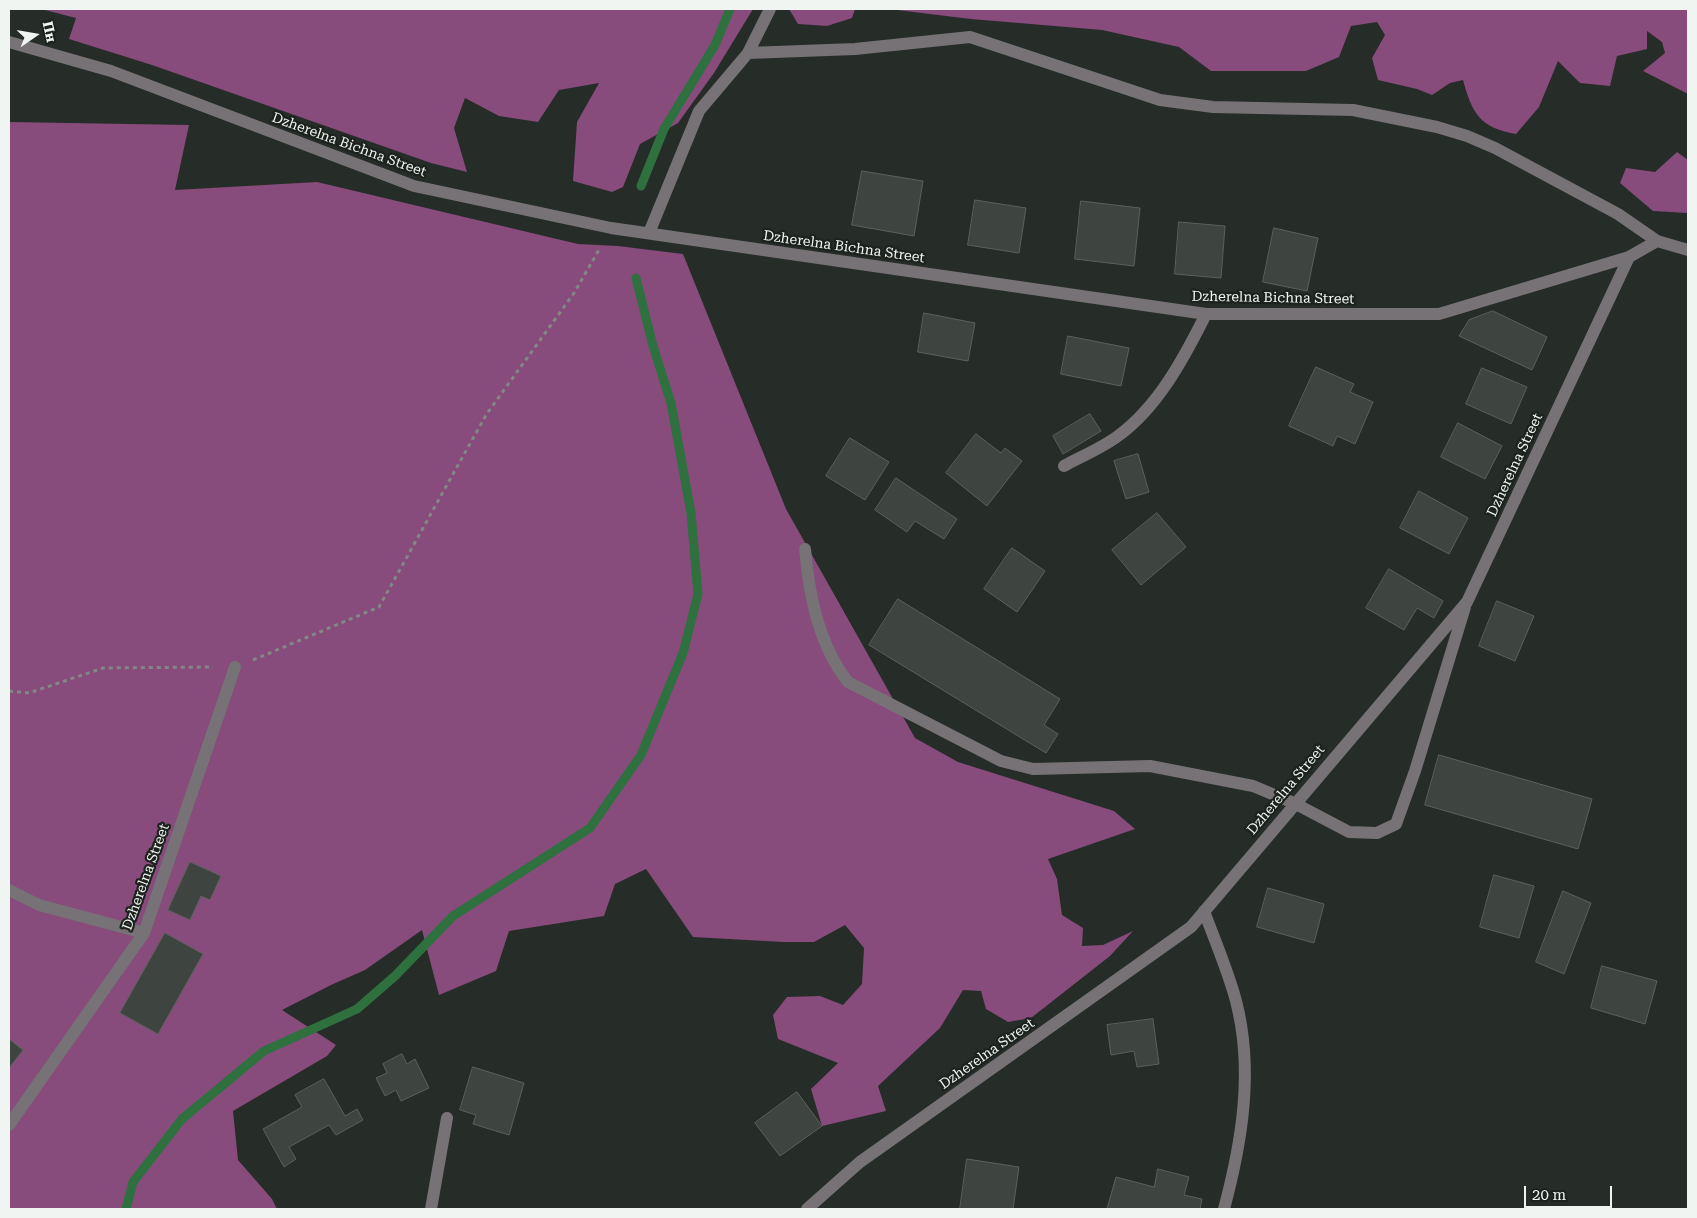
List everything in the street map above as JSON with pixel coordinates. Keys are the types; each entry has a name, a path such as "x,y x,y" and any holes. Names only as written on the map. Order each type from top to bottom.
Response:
{"street":[{"path":"649,234 699,111 748,53 770,9"},
{"path":"748,53 855,49 970,37 1160,100 1213,107 1352,110 1428,125 1466,136 1495,148 1618,214 1657,241 1688,250"},
{"name":"Dzherelna Bichna Street","path":"9,42 111,72 414,186 611,228 1206,314 1440,314 1629,257 1657,241"},
{"name":"Dzherelna Street","path":"807,1209 860,1162 1191,927 1294,803 1467,602 1629,257"},
{"path":"1064,466 1118,436 1148,407 1183,360 1206,314"},
{"path":"805,550 808,586 822,636 835,665 848,682 1001,760 1033,769 1150,766 1253,786 1294,803 1349,832 1377,833 1396,824 1467,602"},
{"name":"Dzherelna Street","path":"9,1124 144,933 235,667"},
{"path":"9,890 39,905 144,933"},
{"path":"1204,911 1236,1001 1246,1054 1246,1091 1234,1171 1224,1209"},
{"path":"431,1209 447,1118"}],"path":[{"path":"9,691 29,693 103,668 235,667 379,607 486,415 574,292 611,228"}],"shaded area":[{"path":"41,9 753,9 714,73 678,123 640,144 623,187 612,192 573,181 577,122 599,83 559,90 538,122 499,116 465,98 454,128 467,172 431,163 152,65 69,39 76,18"},
{"path":"789,9 855,9 852,18 827,26 798,24"},
{"path":"889,9 1688,9 1688,94 1643,71 1665,53 1662,42 1647,31 1647,49 1617,56 1610,86 1580,83 1558,61 1539,107 1516,134 1494,128 1479,117 1470,102 1463,80 1450,83 1432,95 1417,89 1378,80 1372,58 1385,35 1377,22 1351,26 1339,57 1306,71 1211,71 1179,47 1102,30 971,19"},
{"path":"9,122 189,125 175,190 317,182 578,244 618,246 683,254 786,509 915,738 958,762 1114,811 1135,829 1048,859 1057,879 1062,915 1083,928 1082,946 1103,945 1133,931 1110,956 1031,1018 1008,1022 986,1009 981,991 963,990 940,1028 878,1086 886,1111 822,1126 811,1089 838,1063 778,1039 773,1015 787,997 820,996 843,1005 862,984 864,948 845,925 814,942 693,937 646,869 615,884 604,916 509,931 496,971 439,995 422,930 365,970 282,1010 336,1045 327,1056 233,1111 238,1160 272,1199 277,1209 9,1209"},
{"path":"1677,152 1688,160 1687,213 1653,211 1620,183 1626,168 1655,172"}],"building":[{"path":"862,171 923,181 914,236 852,225"},
{"path":"975,200 1026,208 1019,253 968,245"},
{"path":"1081,201 1140,208 1134,266 1075,259"},
{"path":"1179,222 1225,226 1221,278 1175,274"},
{"path":"1274,228 1318,238 1307,291 1263,282"},
{"path":"1493,311 1547,337 1532,370 1459,336 1469,320"},
{"path":"924,313 975,323 968,361 918,352"},
{"path":"1068,336 1129,348 1121,386 1061,374"},
{"path":"1316,367 1354,384 1350,392 1373,402 1355,444 1337,436 1333,446 1289,426"},
{"path":"1482,368 1527,387 1511,424 1466,404"},
{"path":"1090,414 1101,431 1063,454 1053,436"},
{"path":"1458,423 1502,446 1485,479 1441,457"},
{"path":"976,434 1001,453 1005,448 1022,461 987,506 946,473"},
{"path":"850,438 889,462 865,500 826,476"},
{"path":"1138,454 1149,492 1126,499 1114,461"},
{"path":"896,478 957,519 944,539 915,521 907,532 875,510"},
{"path":"1419,491 1468,518 1449,554 1400,528"},
{"path":"1157,513 1186,547 1141,585 1112,550"},
{"path":"1012,548 1045,571 1017,612 984,589"},
{"path":"1389,569 1443,601 1434,618 1417,608 1404,630 1366,608"},
{"path":"898,599 1060,699 1044,725 1058,734 1046,753 869,645"},
{"path":"1497,601 1534,616 1515,661 1479,646"},
{"path":"1439,755 1592,799 1578,849 1425,805"},
{"path":"190,862 221,876 210,900 201,896 190,920 168,910"},
{"path":"1494,875 1534,886 1519,938 1480,927"},
{"path":"1268,888 1324,904 1314,943 1257,927"},
{"path":"1563,891 1591,903 1564,974 1536,962"},
{"path":"165,933 203,954 158,1034 120,1013"},
{"path":"1602,966 1657,981 1645,1024 1591,1008"},
{"path":"1153,1019 1159,1064 1137,1067 1134,1051 1111,1055 1107,1025"},
{"path":"9,1039 23,1050 9,1068"},
{"path":"402,1054 407,1064 415,1059 429,1088 401,1101 396,1090 385,1096 376,1078 387,1073 383,1064"},
{"path":"473,1067 524,1083 509,1135 473,1124 476,1115 460,1110"},
{"path":"324,1079 345,1116 357,1109 363,1120 336,1135 329,1125 289,1147 296,1159 284,1167 263,1129 302,1107 295,1095"},
{"path":"797,1092 822,1126 780,1156 755,1123"},
{"path":"967,1159 1019,1167 1013,1209 960,1209"},
{"path":"1158,1169 1189,1177 1184,1195 1202,1199 1200,1209 1107,1209 1116,1177 1154,1187"}],"waterway":[{"path":"641,186 664,129 715,45 730,9"},
{"path":"126,1209 133,1182 182,1119 264,1051 357,1009 395,976 453,916 590,828 641,755 683,653 698,594 691,513 671,403 653,346 636,278"}]}
